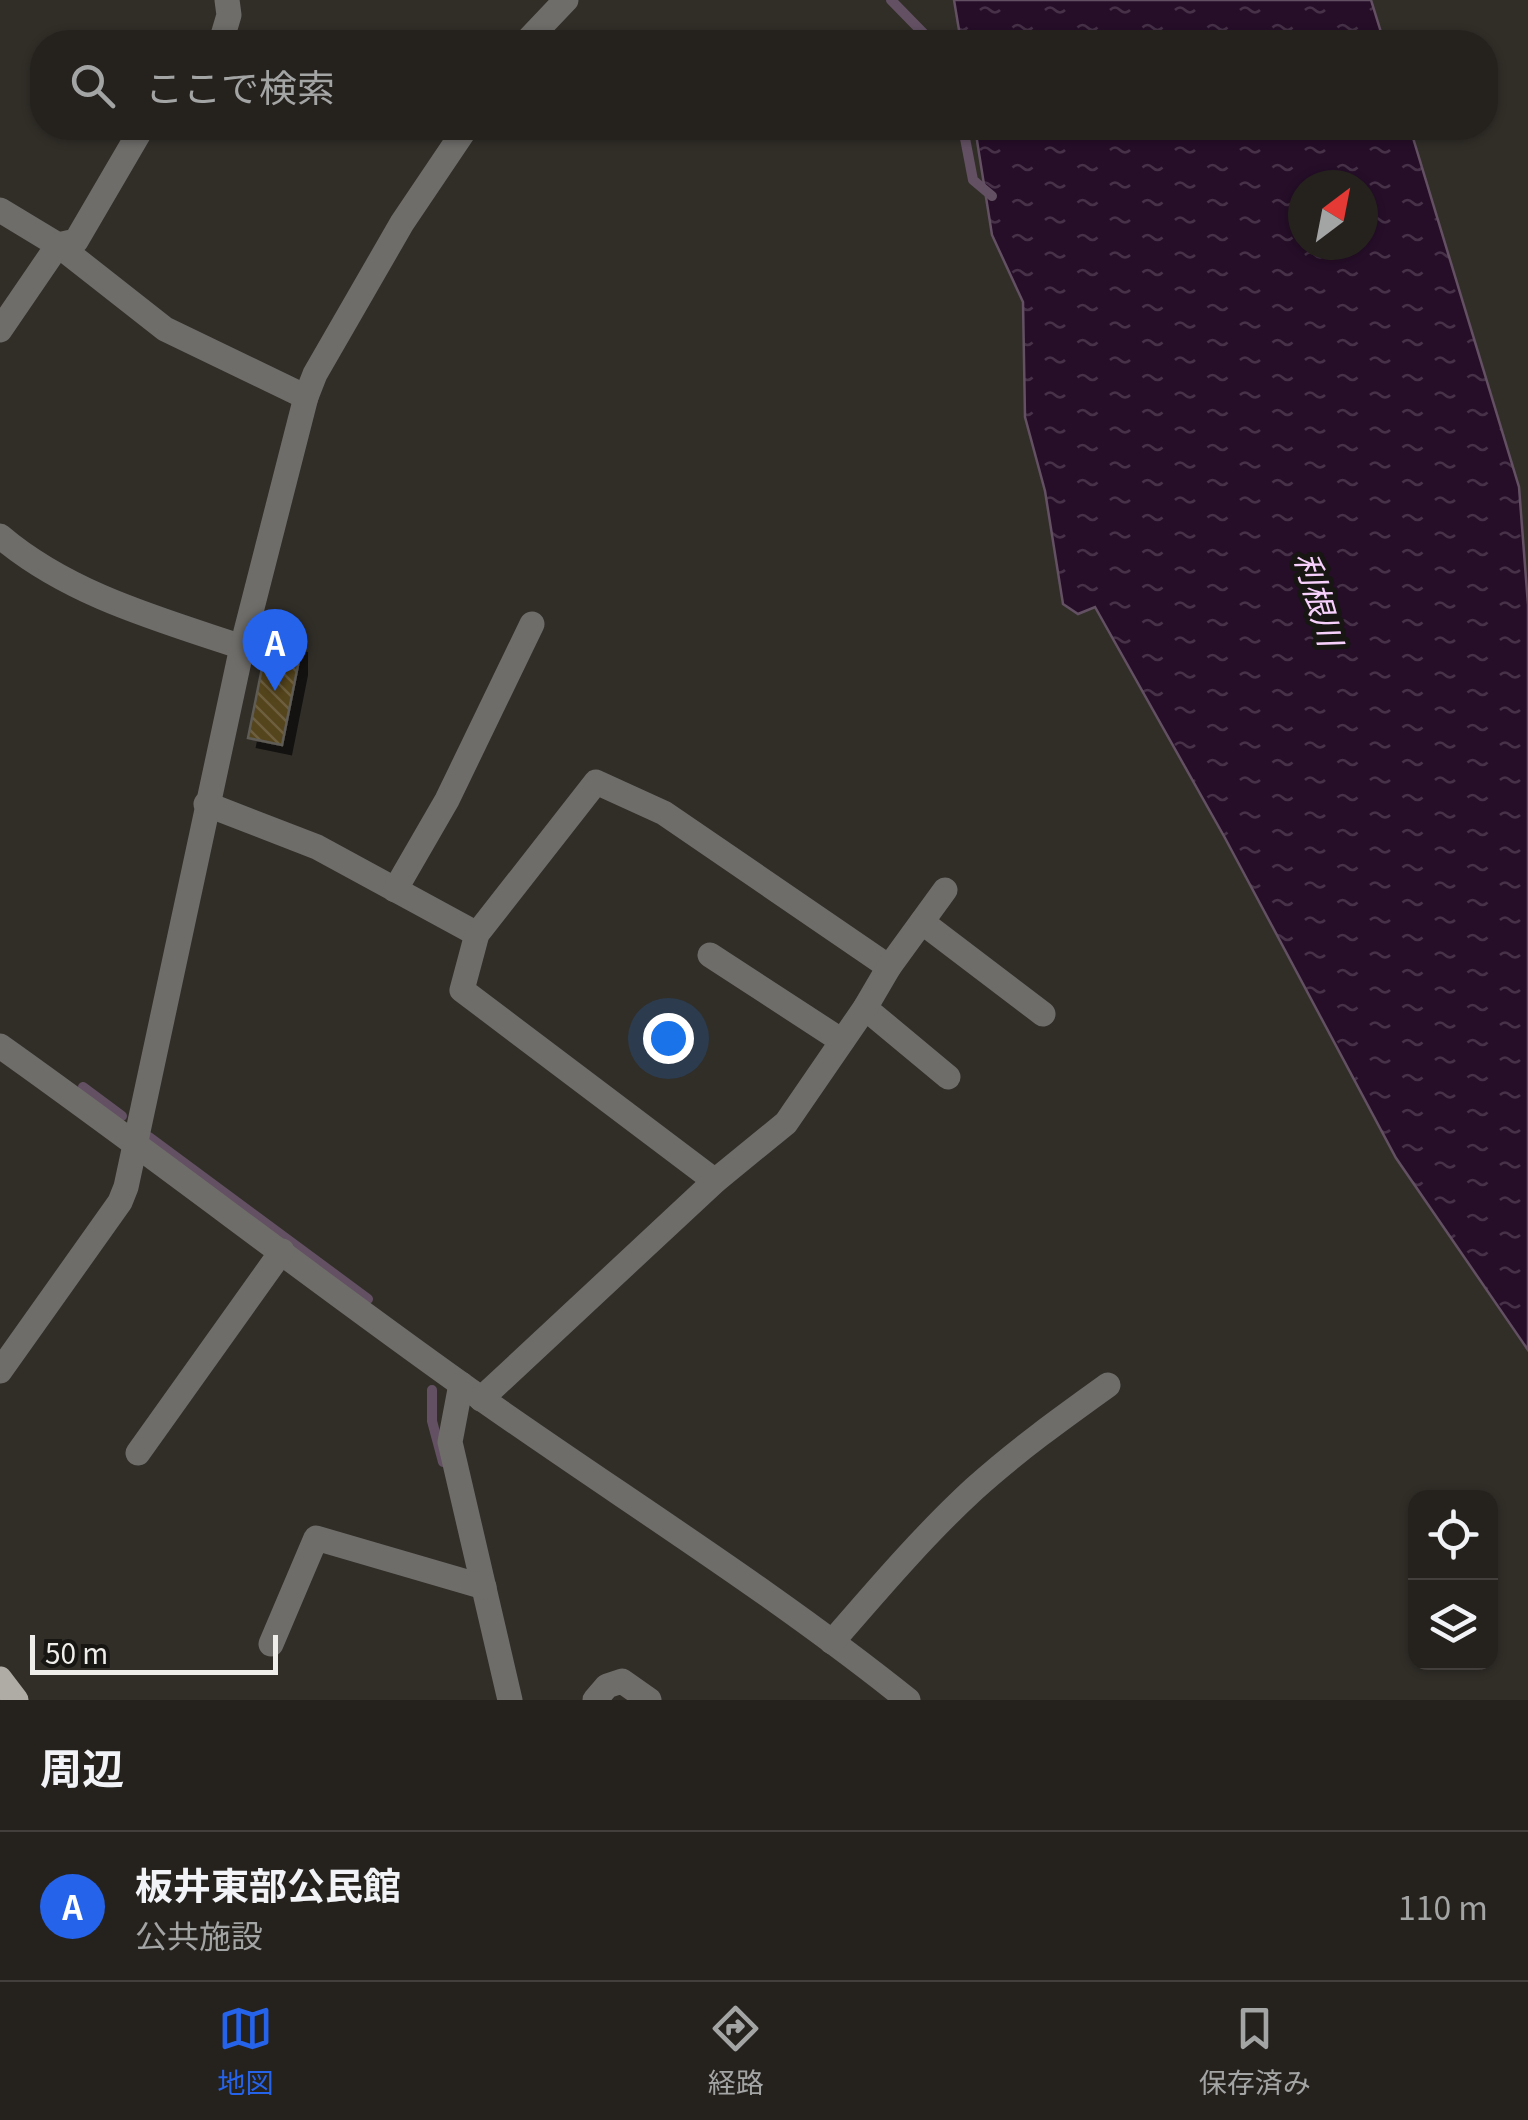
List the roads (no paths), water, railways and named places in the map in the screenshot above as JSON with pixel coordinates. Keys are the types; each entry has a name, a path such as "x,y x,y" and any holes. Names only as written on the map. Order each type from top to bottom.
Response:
{"main road":[{"path":"0,1678 16,1700"}],"street":[{"path":"224,30 229,15 227,0"},
{"path":"537,30 566,0"},
{"path":"0,330 58,245 76,241 135,140"},
{"path":"0,1371 120,1202 138,1144 206,804 242,647 306,397 315,374 402,224 458,140"},
{"path":"0,210 58,245 165,329 306,397"},
{"path":"0,536 27,559 123,606 242,647"},
{"path":"395,890 448,800 532,624"},
{"path":"715,1181 462,990 477,934 596,782 664,813 889,966"},
{"path":"206,804 317,848 477,934"},
{"path":"510,1700 450,1442 471,1392 786,1124 889,966 945,890"},
{"path":"922,922 1043,1014"},
{"path":"710,955 842,1041"},
{"path":"865,1008 948,1076"},
{"path":"0,1046 471,1392 832,1642 908,1700"},
{"path":"138,1453 282,1251"},
{"path":"832,1642 917,1546 975,1488 1052,1425 1108,1386"},
{"path":"272,1644 316,1538 484,1587"},
{"path":"595,1700 607,1686 622,1681 649,1700"}],"water":[{"path":"954,0 1371,0 1380,30 959,30"},
{"name":"利根川","path":"977,140 1414,140 1519,487 1528,605 1528,1350 1396,1158 1225,838 1095,607 1078,614 1063,604 1045,491 1025,417 1023,302 992,235"}],"waterway":[{"path":"891,0 920,30"},
{"path":"965,140 973,180 992,196"},
{"path":"83,1087 122,1116"},
{"path":"149,1137 368,1299"},
{"path":"432,1390 432,1421 443,1462"}],"place":[{"name":"板井東部公民館","path":"275,691"}]}
